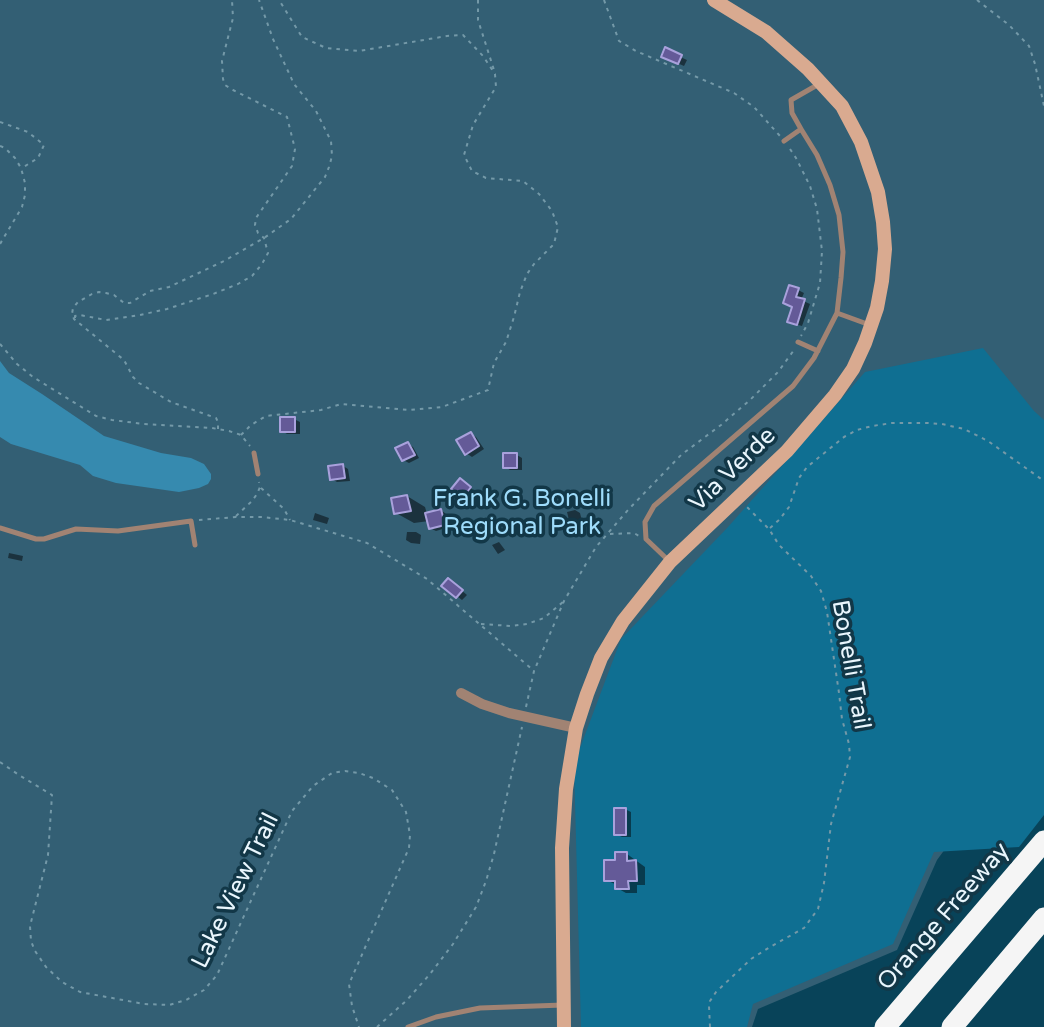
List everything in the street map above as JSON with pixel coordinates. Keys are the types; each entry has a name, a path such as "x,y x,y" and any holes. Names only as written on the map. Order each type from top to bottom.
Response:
{"highway":[{"name":"Orange Freeway","path":"885,1027 1044,841"},
{"path":"951,1027 1044,918"}],"main road":[{"name":"Via Verde","path":"564,1027 562,848 567,779 576,728 601,658 624,621 670,562 787,451 835,395 853,369 872,326 882,281 885,249 878,192 871,168 842,106 766,32 714,0"}],"street":[{"path":"461,693 481,704 509,713 576,728"}],"lane":[{"path":"670,562 646,539 645,522 654,506 793,386 818,351 837,313 842,252 839,215 817,155 792,113 791,100 821,83"},
{"path":"784,141 801,129"},
{"path":"837,313 872,326"},
{"path":"798,342 818,351"},
{"path":"254,453 258,474"},
{"path":"0,528 36,539 76,529 118,531 191,521 195,545"},
{"path":"408,1027 436,1017 480,1008 564,1005"}],"path":[{"path":"74,319 75,316 106,320 140,315 190,302 238,285 252,276 268,253 264,238 255,225 256,218 292,166 295,149 287,117 225,85 222,61 233,18 232,0"},
{"path":"218,429 216,418 171,402 139,383 124,360 74,319 72,314 73,309 86,296 106,293 114,295 124,303 130,303 150,291 169,287 202,272 264,238 291,219 325,177 332,148 328,135 316,111 294,84 266,23 259,0"},
{"path":"279,0 302,37 326,48 359,51 447,36 463,36 495,74"},
{"path":"241,435 266,416 321,410 341,404 410,410 442,407 488,390 494,363 506,342 527,274 554,244 558,227 552,211 539,194 523,181 486,178 472,171 464,155 473,125 496,88 495,74 478,20 478,0"},
{"path":"526,710 534,671 564,601 596,547 681,455 721,425 778,372 808,323 820,283 822,251 817,209 810,186 784,141 754,107 734,93 636,51 619,41 604,0"},
{"path":"977,0 1009,25 1029,46 1044,106"},
{"path":"0,122 28,132 44,145 37,158 21,169"},
{"path":"0,146 15,158 25,183 22,207 0,244"},
{"path":"0,344 18,365 33,377 96,416 144,424 218,429 241,435 254,453"},
{"path":"769,529 784,514 799,478 814,460 850,433 863,428 927,423 964,429 988,441 1044,481"},
{"path":"236,517 252,501 260,487 258,474"},
{"path":"260,487 284,509 290,520"},
{"name":"Bonelli Trail","path":"710,1027 709,1006 716,992 751,959 804,928 818,909 831,824 850,757 842,724 824,598 816,582 737,497"},
{"path":"191,521 236,517 290,520 367,542 428,579 534,671"},
{"path":"608,535 634,533 646,539"},
{"path":"479,624 527,624 544,618 564,601"},
{"path":"377,1027 407,1000 430,974 453,944 475,907 494,854 523,723"},
{"name":"Lake View Trail","path":"0,762 52,795 48,855 30,926 35,951 46,967 62,982 80,992 144,1004 169,1005 186,1000 204,990 217,975 292,811 313,786 332,774 345,771 373,778 392,790 406,812 409,848 349,984 359,1027"}],"green space":[{"name":"Frank G. Bonelli Regional Park","path":"0,0 1044,0 1044,651 1002,772 937,860 897,950 758,1009 752,1027 0,1027"}],"shaded area":[{"path":"983,348 1044,420 1044,815 1019,847 934,852 893,944 753,1004 747,1027 581,1027 574,764 621,639 728,527 865,372"},
{"path":"0,361 9,373 104,436 161,453 191,458 204,464 211,474 211,479 208,484 199,488 179,492 116,483 93,476 80,465 11,444 0,437"}],"building":[{"path":"665,47 682,55 678,64 661,57"},
{"path":"789,285 799,288 796,297 805,299 797,325 787,322 792,307 783,303"},
{"path":"280,417 295,417 295,432 280,432"},
{"path":"471,432 479,446 465,455 456,440"},
{"path":"408,442 415,455 402,461 395,448"},
{"path":"503,453 517,453 517,468 503,468"},
{"path":"343,464 345,478 330,480 328,466"},
{"path":"460,478 471,487 462,499 451,489"},
{"path":"407,495 411,511 394,514 391,498"},
{"path":"441,509 445,525 429,529 425,513"},
{"path":"448,578 463,590 456,598 441,586"},
{"path":"614,808 626,808 626,835 614,835"},
{"path":"615,852 627,852 627,861 636,860 637,881 628,881 629,889 615,889 615,881 604,881 604,860 615,860"}]}
